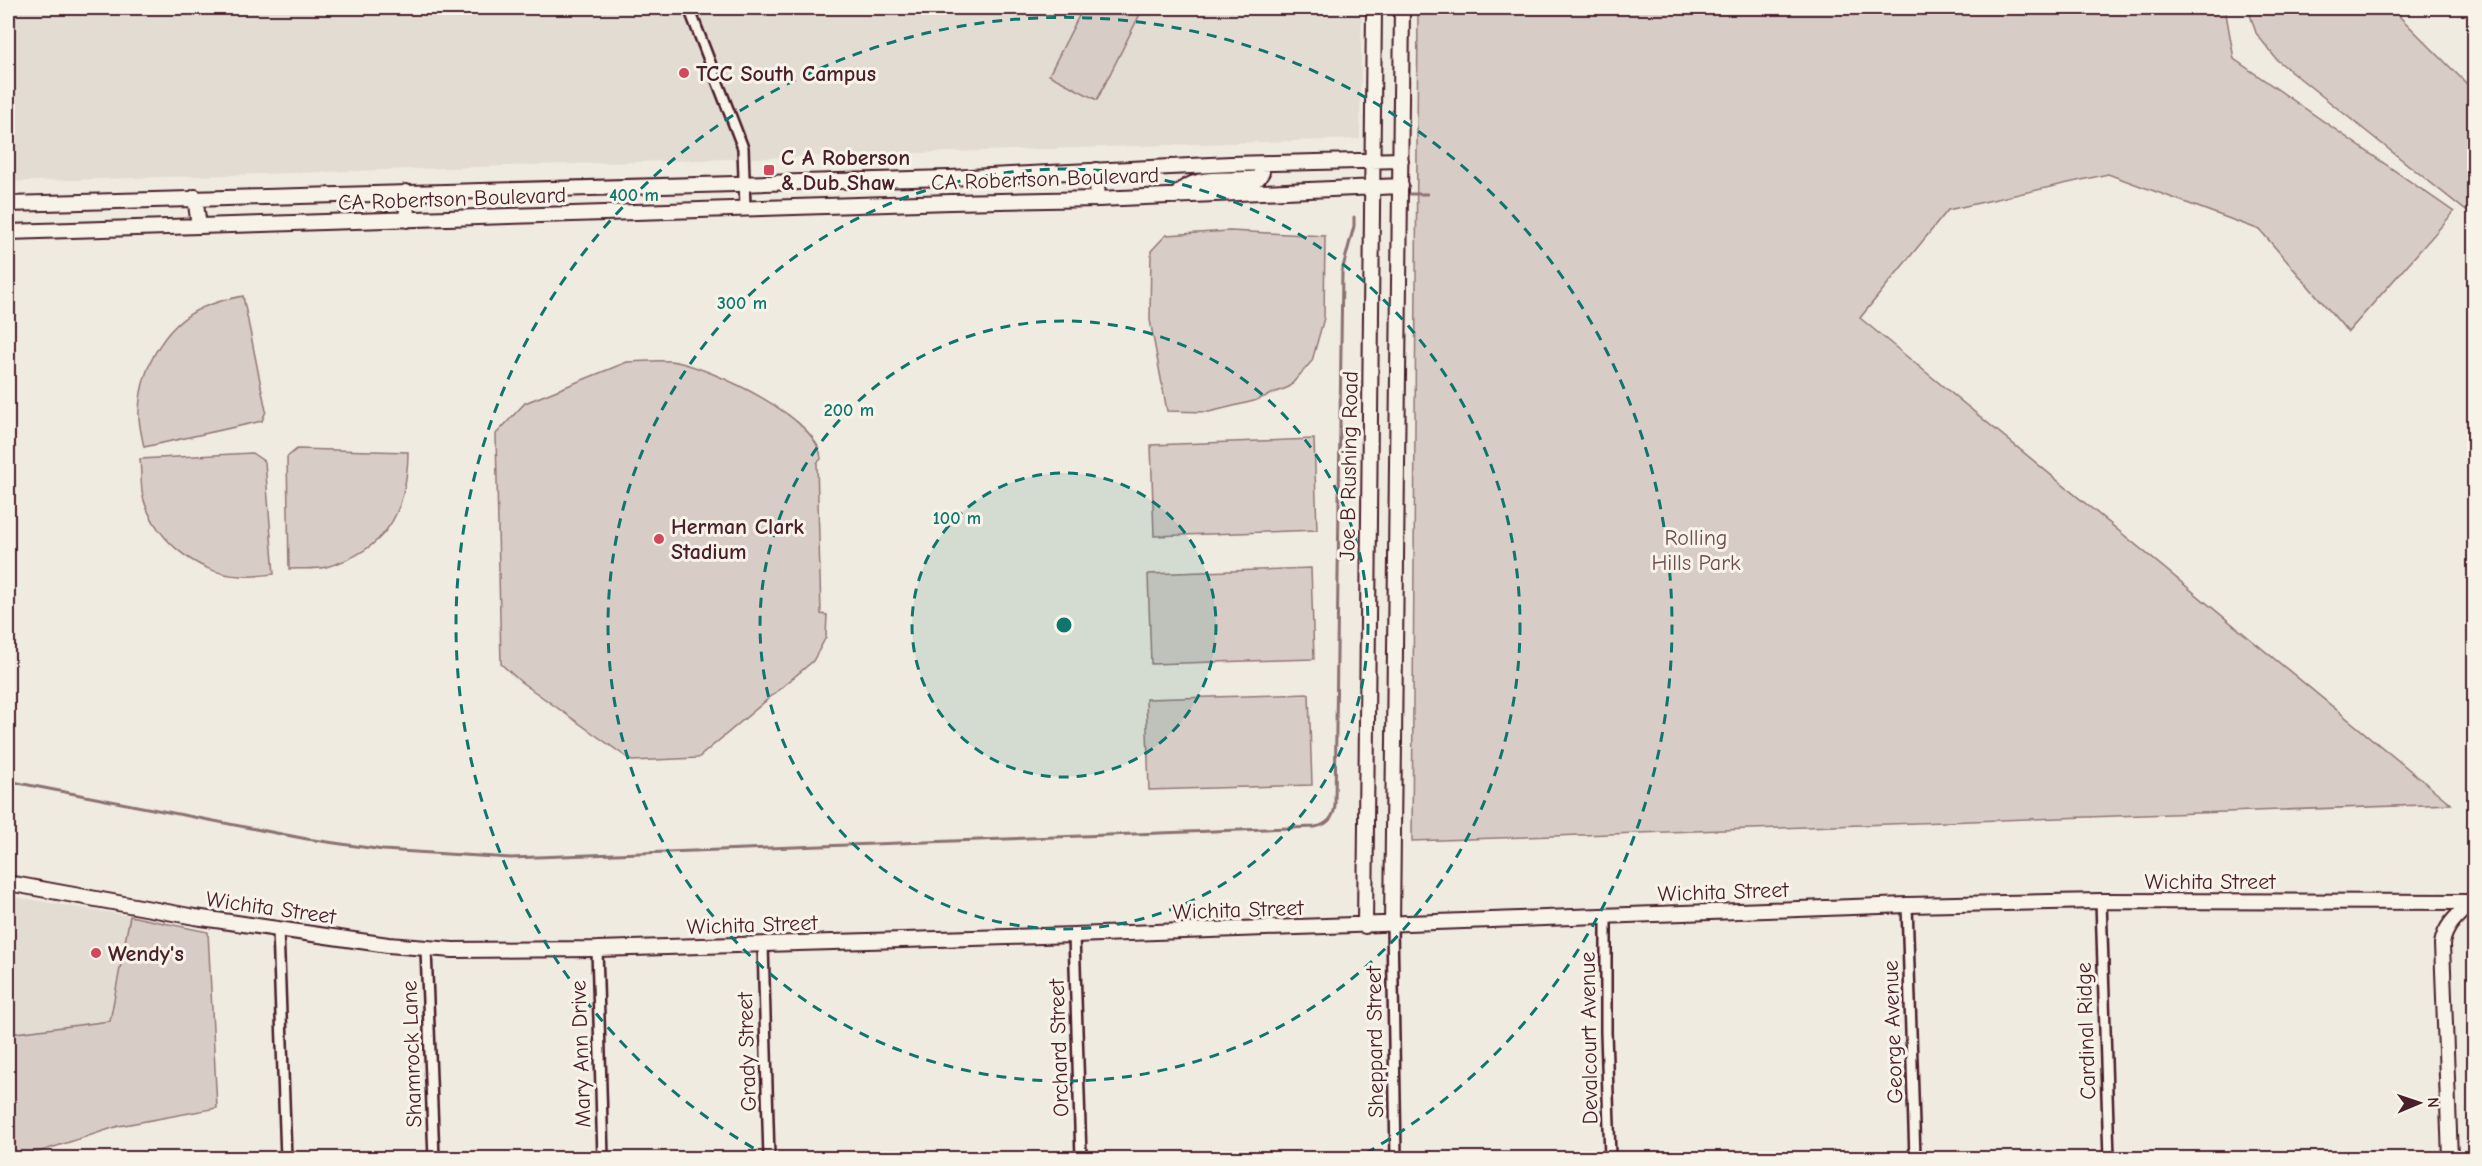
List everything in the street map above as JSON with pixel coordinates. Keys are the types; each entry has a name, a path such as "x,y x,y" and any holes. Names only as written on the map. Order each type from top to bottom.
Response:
{"street":[{"path":"689,8 742,142 745,208"},
{"name":"Joe B Rushing Road","path":"1365,926 1374,8"},
{"path":"1392,925 1402,8"},
{"name":"CA Robertson Boulevard","path":"8,204 195,197 949,178 1096,170 1401,160"},
{"path":"1176,196 1182,187 1193,182 1240,181 1258,178 1262,172 1262,164"},
{"path":"1096,170 1098,199"},
{"path":"949,178 951,202"},
{"name":"CA Robertson Boulevard","path":"8,232 1098,199 1401,186"},
{"path":"406,192 407,220"},
{"path":"195,197 199,226"},
{"name":"Wichita Street","path":"8,883 278,929 426,949 597,949 1074,936 1907,905 2101,901 2474,901"},
{"name":"Cardinal Ridge","path":"2101,901 2109,1158"},
{"path":"2450,1158 2442,944 2443,934 2448,926 2474,901"},
{"name":"George Avenue","path":"1907,905 1915,1158"},
{"name":"Devalcourt Avenue","path":"1606,916 1606,1032 1610,1158"},
{"name":"Sheppard Street","path":"1392,925 1396,1158"},
{"path":"278,929 286,1158"},
{"name":"Orchard Street","path":"1074,936 1081,1158"},
{"name":"Grady Street","path":"763,945 769,1158"},
{"name":"Shamrock Lane","path":"426,949 434,1158"},
{"name":"Mary Ann Drive","path":"597,949 603,1158"}],"shaded area":[{"name":"TCC South Campus","path":"8,8 1362,8 1360,139 8,182"},
{"path":"8,896 130,916 111,1021 8,1034"}],"green space":[{"path":"1083,8 1143,8 1097,100 1049,75"},
{"name":"Rolling Hills Park","path":"1418,8 2225,8 2234,59 2454,212 2348,332 2260,230 2108,174 1948,210 1860,318 2451,804 1412,841"},
{"path":"2248,8 2406,9 2399,16 2474,91 2474,209 2469,212 2465,210 2277,60 2256,33"},
{"path":"1229,231 1325,236 1324,318 1312,361 1289,387 1254,401 1209,412 1167,411 1150,320 1151,251 1166,235"},
{"path":"243,296 266,411 262,421 144,447 139,420 141,394 151,361 159,346 182,320 196,311 220,301"},
{"name":"Herman Clark Stadium","path":"627,362 677,362 739,385 785,412 803,428 816,443 821,459 817,463 821,614 827,615 826,637 813,661 698,758 632,761 521,682 501,664 496,434 525,403"},
{"path":"1314,439 1317,530 1154,536 1151,445"},
{"path":"297,449 408,452 403,493 390,526 378,539 347,560 326,567 289,569 287,457"},
{"path":"252,453 265,462 274,574 241,576 224,574 192,561 165,538 147,508 142,492 140,459"},
{"path":"1311,568 1314,659 1151,664 1148,574"},
{"path":"1309,694 1312,785 1149,790 1146,699"},
{"path":"130,916 208,932 217,1108 119,1126 20,1158 8,1158 8,1034 110,1021"}],"waterway":[{"path":"1408,194 1427,194"},
{"path":"8,781 307,839 383,850 511,858 1323,825 1331,817 1335,805 1342,271 1354,226 1354,217"}],"place":[{"name":"TCC South Campus","path":"684,73"},
{"name":"C A Roberson & Dub Shaw","path":"769,170"},
{"name":"Herman Clark Stadium","path":"659,539"},
{"name":"Wendy's","path":"96,953"}]}
